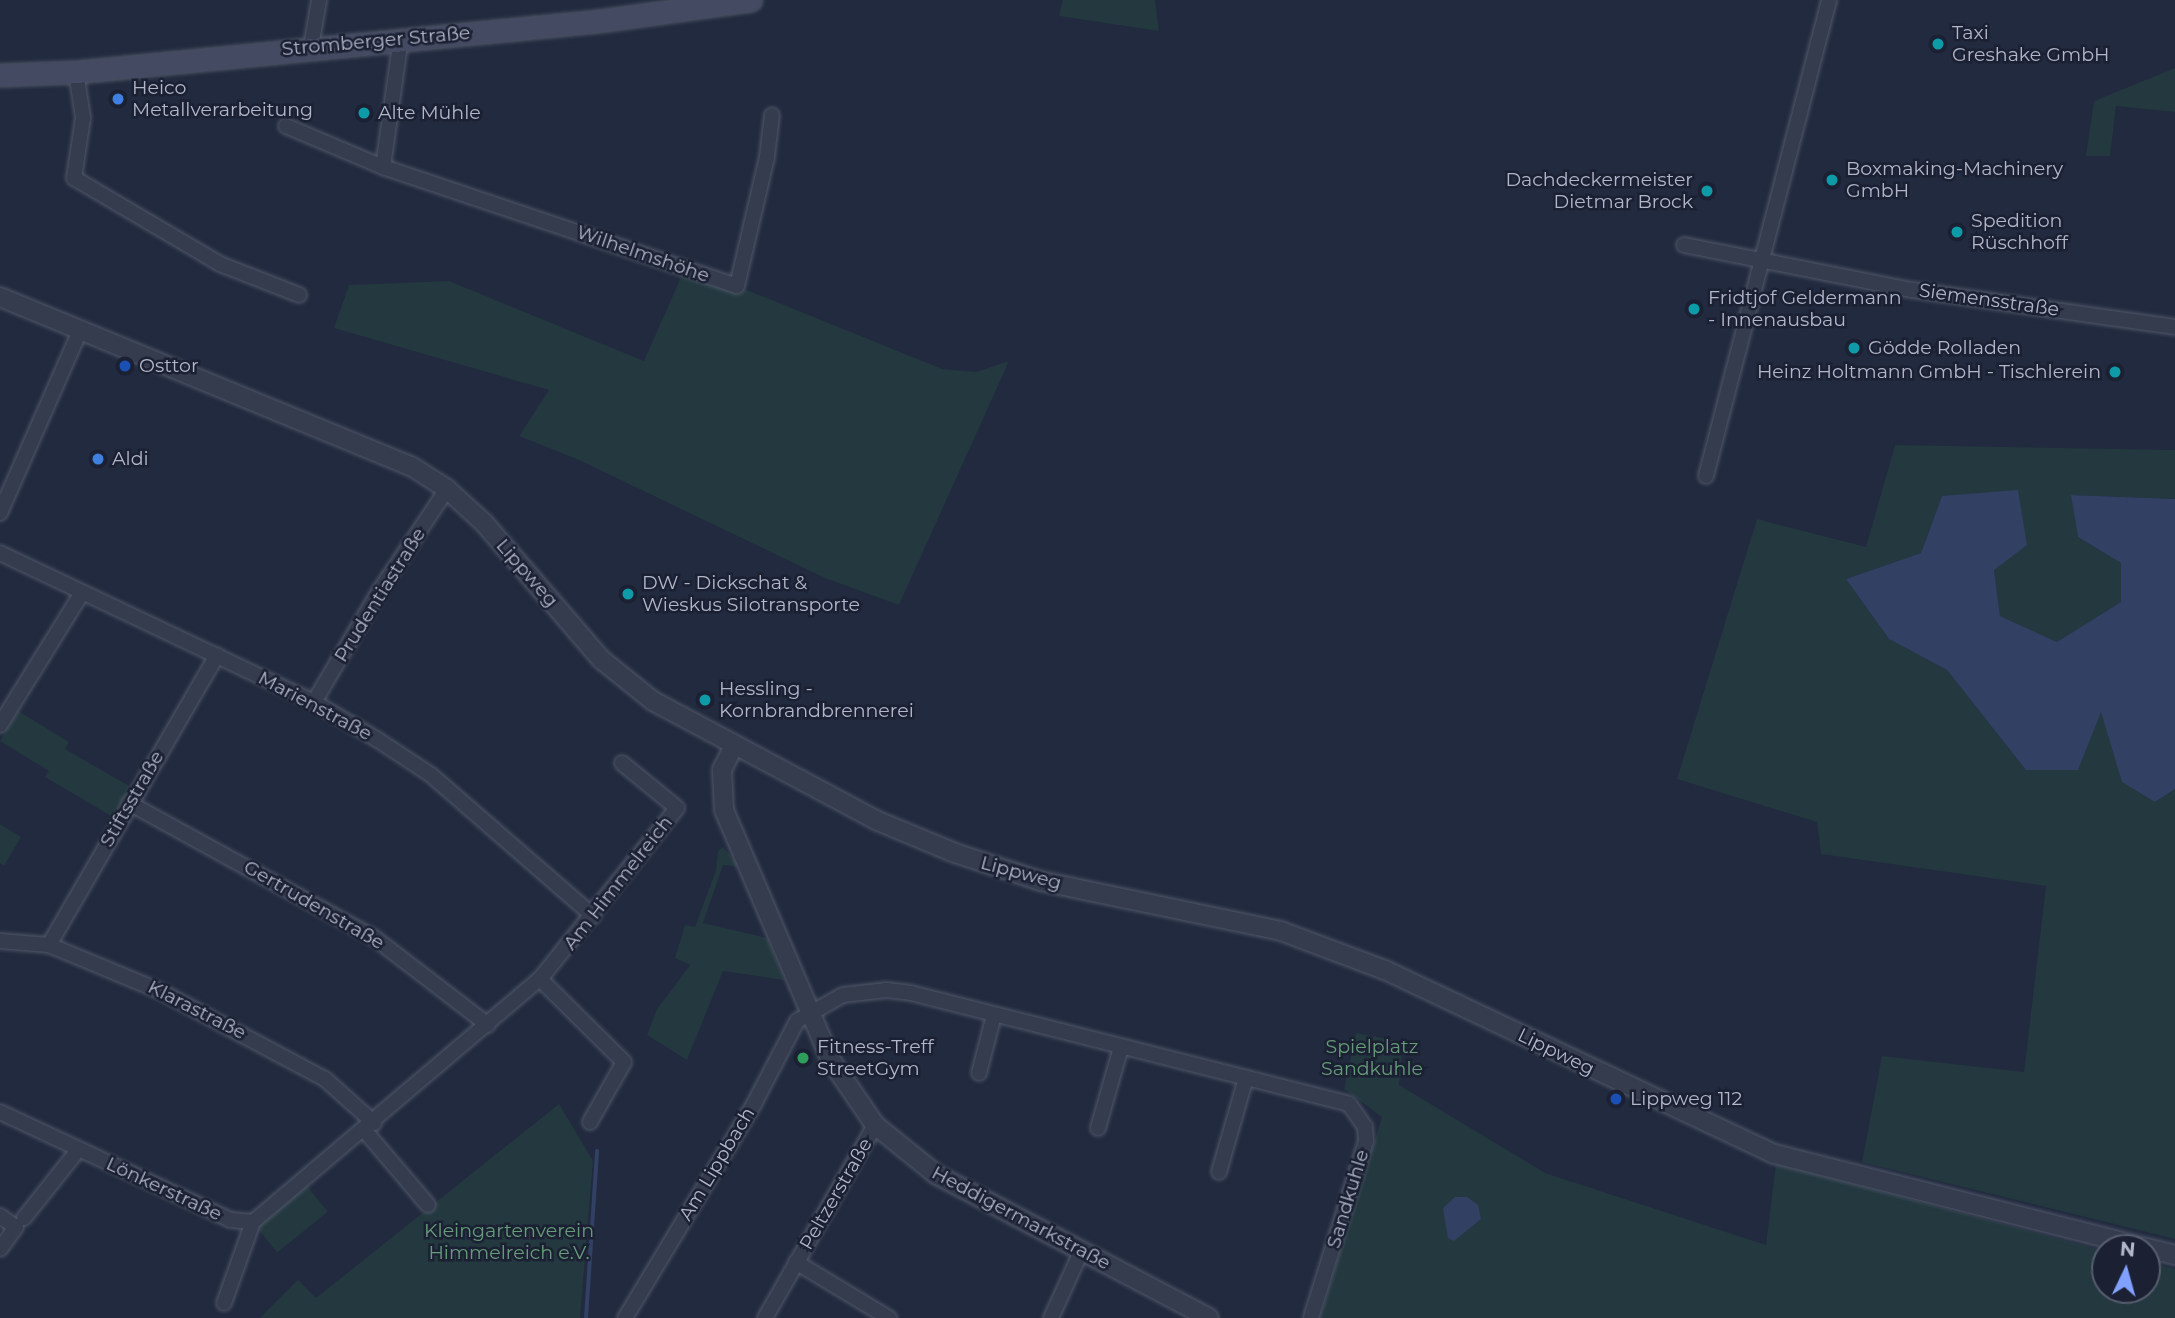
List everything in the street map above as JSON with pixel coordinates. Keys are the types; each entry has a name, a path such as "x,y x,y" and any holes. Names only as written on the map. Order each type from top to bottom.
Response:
{"main road":[{"name":"Stromberger Straße","path":"0,75 76,72 401,38 599,21 751,0"}],"street":[{"path":"311,47 319,0"},
{"path":"1706,476 1829,0"},
{"path":"383,167 401,38"},
{"path":"76,72 83,118 74,178 220,264 299,295"},
{"name":"Wilhelmshöhe","path":"286,126 383,167 737,286 767,157 772,115"},
{"name":"Siemensstraße","path":"1684,245 1912,290 2175,327"},
{"name":"Lippweg","path":"0,297 411,466 447,489 484,523 603,660 653,701 878,821 996,867 1255,924 1385,970 1775,1154 2092,1234"},
{"path":"0,513 5,487 80,331"},
{"name":"Prudentiastraße","path":"314,702 380,590 447,489"},
{"name":"Marienstraße","path":"0,553 314,702 431,775 593,916"},
{"path":"0,725 82,593"},
{"name":"Stiftsstraße","path":"49,945 217,655"},
{"name":"Heddigermarkstraße","path":"733,746 722,770 724,810 830,1059 875,1125 937,1175 1209,1318"},
{"name":"Am Himmelreich","path":"253,1222 370,1127 540,979 593,916 677,808 622,763"},
{"name":"Gertrudenstraße","path":"129,803 376,939 488,1025"},
{"name":"Klarastraße","path":"0,941 49,945 139,981 325,1079 370,1127"},
{"path":"540,979 624,1062 590,1122"},
{"name":"Sandkuhle","path":"810,1010 843,995 887,990 1335,1098 1349,1104 1365,1127 1366,1141 1311,1318"},
{"name":"Am Lippbach","path":"625,1318 754,1104 797,1021 810,1010"},
{"path":"979,1073 994,1015"},
{"path":"1098,1128 1121,1047"},
{"path":"1219,1172 1246,1078"},
{"name":"Lönkerstraße","path":"0,1112 231,1220 253,1222"},
{"name":"Peltzerstraße","path":"765,1318 875,1125"},
{"path":"370,1127 428,1205"},
{"path":"24,1218 78,1150"},
{"path":"0,1216 16,1227 0,1249"},
{"path":"224,1303 253,1222"},
{"path":"1051,1318 1081,1252"},
{"name":"Peltzerstraße","path":"796,1262 889,1318"}],"green space":[{"path":"1063,0 1155,0 1159,31 1059,16"},
{"path":"2175,68 2175,112 2116,106 2110,156 2086,156 2094,101"},
{"path":"682,275 737,286 942,369 976,372 1009,361 899,605 825,578 579,460 519,436 549,390 334,328 349,285 449,281 644,361"},
{"path":"1895,445 2175,450 2175,499 2072,495 2078,537 2121,563 2121,602 2057,642 2000,616 1994,570 1942,496 1921,553 1846,579 1889,639 1947,670 2026,770 2101,711 2155,802 2175,789 2175,1239 1862,1162 1882,1056 2024,1072 2046,886 1821,854 1817,822 1677,779 1757,519 1866,547"},
{"path":"18,711 69,742 65,749 131,787 113,817 45,777 49,771 0,741"},
{"path":"0,824 21,837 4,866 0,863"},
{"path":"723,847 740,867 723,865 703,923 767,938 784,980 723,971 687,1060 647,1035 657,1009 690,965 675,958 685,925 695,927 716,870 718,851"},
{"name":"Spielplatz Sandkuhle","path":"1356,1033 1403,1042 1399,1085 1545,1173 1766,1245 1776,1164 2091,1247 2091,1304 2161,1304 2161,1266 2175,1269 2175,1318 1320,1318 1382,1117 1344,1089"},
{"name":"Kleingartenverein Himmelreich e.V.","path":"559,1104 593,1161 580,1318 260,1318 298,1280 316,1298"},
{"path":"307,1186 328,1212 277,1253 256,1227"}],"water":[{"path":"2018,490 2027,545 1994,570 2000,616 2057,642 2121,602 2121,563 2078,537 2071,495 2175,499 2175,789 2155,802 2122,782 2101,712 2078,770 2026,770 1947,670 1889,639 1846,579 1921,553 1942,496"},
{"path":"1455,1197 1467,1197 1478,1205 1481,1219 1454,1241 1448,1238 1443,1208"}],"waterway":[{"path":"586,1318 597,1151"}],"place":[{"name":"Taxi Greshake GmbH","path":"1938,44"},
{"name":"Heico Metallverarbeitung","path":"118,99"},
{"name":"Alte Mühle","path":"364,113"},
{"name":"Boxmaking-Machinery GmbH","path":"1832,180"},
{"name":"Dachdeckermeister Dietmar Brock","path":"1707,191"},
{"name":"Spedition Rüschhoff","path":"1957,232"},
{"name":"Fridtjof Geldermann - Innenausbau","path":"1694,309"},
{"name":"Gödde Rolladen","path":"1854,348"},
{"name":"Osttor","path":"125,366"},
{"name":"Heinz Holtmann GmbH - Tischlerein","path":"2115,372"},
{"name":"Aldi","path":"98,459"},
{"name":"DW - Dickschat & Wieskus Silotransporte","path":"628,594"},
{"name":"Hessling - Kornbrandbrennerei","path":"705,700"},
{"name":"Fitness-Treff StreetGym","path":"803,1058"},
{"name":"Lippweg 112","path":"1616,1099"}]}
